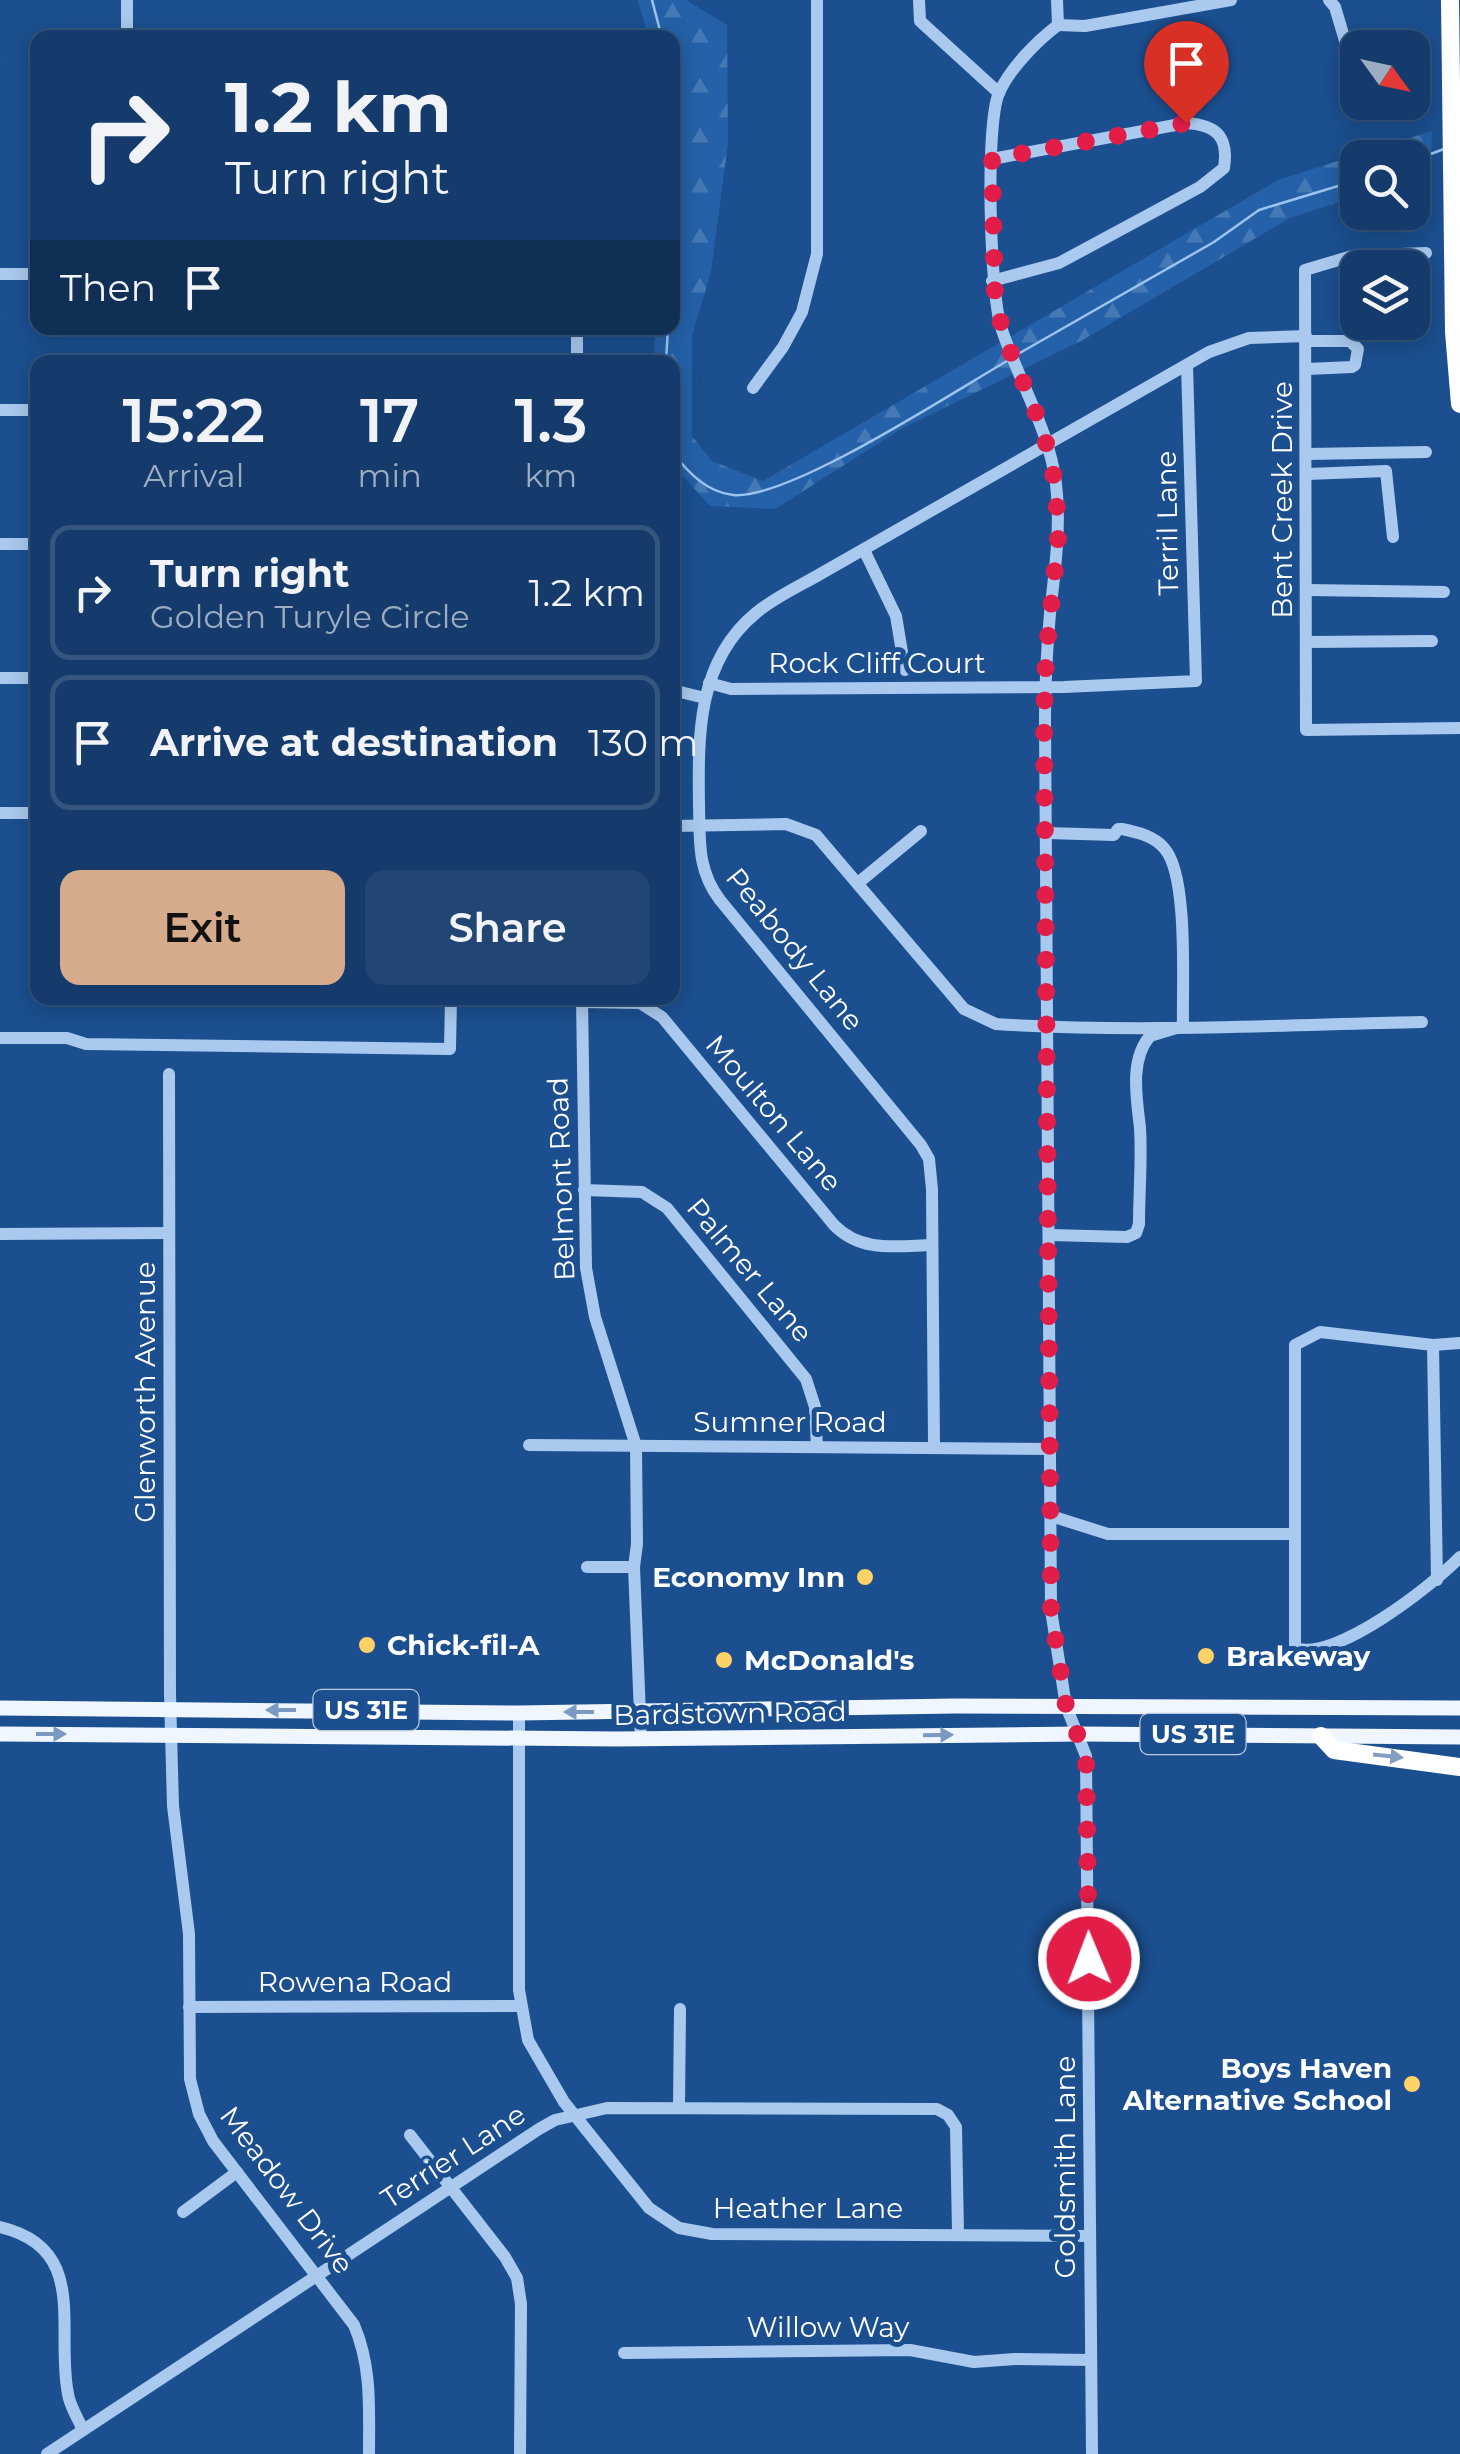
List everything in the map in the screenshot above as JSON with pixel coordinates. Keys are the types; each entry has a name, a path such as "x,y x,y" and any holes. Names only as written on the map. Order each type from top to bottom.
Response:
{"highway":[{"path":"1450,0 1454,332 1460,404"},
{"path":"1321,1736 1334,1750 1460,1767"}],"main road":[{"name":"Bardstown Road","path":"0,1708 519,1713 1066,1706 1460,1708"},
{"path":"809,1737 814,1710"},
{"name":"Bardstown Road","path":"0,1734 641,1739 1079,1734 1460,1737"}],"street":[{"path":"127,30 128,0"},
{"path":"753,388 802,312 817,254 817,0"},
{"path":"920,0 920,21 999,93 1038,42 1058,25 1086,26 1231,0"},
{"path":"1057,0 1058,25"},
{"path":"1329,0 1342,30"},
{"name":"Goldsmith Lane","path":"999,93 992,159 992,282 1006,341 1047,444 1058,518 1045,687 1051,1610 1066,1706 1086,1756 1092,2454"},
{"path":"992,159 1186,123 1204,124 1218,134 1224,140 1226,154 1218,176 1185,196 1060,264 992,282"},
{"name":"Bent Creek Drive","path":"1340,260 1306,270 1306,730 1460,728"},
{"path":"0,274 30,274"},
{"name":"Peabody Lane","path":"934,1447 932,1172 922,1145 710,888 701,866 698,742 709,683 738,631 758,611 1210,352 1249,338 1350,341 1358,350 1356,365 1352,367 1307,368"},
{"name":"Terril Lane","path":"1187,365 1196,682"},
{"path":"0,410 30,410"},
{"path":"1308,454 1426,452"},
{"path":"1307,474 1386,471 1393,537"},
{"path":"0,544 30,544"},
{"path":"864,550 896,616 905,670"},
{"path":"1307,590 1444,592"},
{"path":"1307,642 1432,641"},
{"path":"0,678 30,678"},
{"name":"Rock Cliff Court","path":"709,683 731,689 1196,682"},
{"path":"680,692 704,698"},
{"path":"0,812 30,812"},
{"path":"680,826 786,824 804,828 823,840 971,1015 996,1024 1128,1030 1422,1022"},
{"path":"1047,833 1114,834 1122,829 1148,836 1165,848 1175,868 1180,900 1183,1026"},
{"path":"858,883 921,831"},
{"path":"0,1038 67,1038 86,1044 450,1049 451,1005"},
{"name":"Belmont Road","path":"582,1005 588,1287 636,1446 634,1567 641,1739"},
{"name":"Moulton Lane","path":"643,1005 662,1017 848,1238 873,1246 932,1246"},
{"path":"1050,1235 1136,1234 1140,1125 1135,1099 1139,1064 1150,1036 1183,1026"},
{"name":"Glenworth Avenue","path":"169,1074 170,1710"},
{"name":"Palmer Lane","path":"584,1190 642,1192 666,1208 806,1379 815,1407 817,1447"},
{"path":"0,1234 169,1234"},
{"path":"1460,1343 1433,1345 1320,1332 1295,1345 1295,1648 1304,1651 1382,1619 1437,1580 1460,1557"},
{"path":"1433,1345 1437,1580"},
{"name":"Sumner Road","path":"529,1445 1051,1449"},
{"path":"1052,1516 1108,1534 1295,1534"},
{"path":"586,1567 634,1567"},
{"name":"Meadow Drive","path":"170,1710 175,1827 189,1934 192,2092 206,2129 344,2310 364,2347 369,2374 369,2454"},
{"name":"Heather Lane","path":"519,1713 520,2006 534,2056 649,2208 669,2223 712,2234 1090,2236"},
{"name":"Rowena Road","path":"189,2007 520,2006"},
{"path":"678,2107 680,2008"},
{"name":"Terrier Lane","path":"47,2454 538,2129 575,2114 607,2108 678,2107 943,2111 954,2122 956,2135 958,2234"},
{"path":"410,2136 510,2264 519,2287 520,2454"},
{"path":"183,2212 237,2172"},
{"path":"0,2227 32,2240 59,2275 64,2296 68,2394 83,2430"},
{"name":"Willow Way","path":"624,2353 910,2350 974,2362 1015,2358 1091,2360"}],"green space":[{"path":"638,0 686,0 727,25 728,143 711,272 692,336 692,436 712,461 763,481 1278,180 1340,160 1340,202 1290,218 1081,341 901,429 775,509 710,506 680,473 680,355 654,355 655,335 680,335 680,30 646,30"},
{"path":"1432,131 1431,173 1430,140 1404,140"}],"waterway":[{"path":"652,0 660,30"},
{"path":"1430,154 1444,149"},
{"path":"1018,354 1214,242 1259,210 1340,185"},
{"path":"666,355 668,335"},
{"path":"680,461 714,490 733,495 759,492 792,481 871,442 1007,361"}],"place":[{"name":"Economy Inn","path":"865,1577"},
{"name":"Chick-fil-A","path":"367,1645"},
{"name":"Brakeway","path":"1206,1656"},
{"name":"McDonald's","path":"724,1660"},
{"name":"Boys Haven Alternative School","path":"1412,2084"}],"route":[{"path":"1089,1959 1086,1756 1066,1706 1051,1610 1044,719 1058,518 1052,460 1003,334 995,302 992,159 1186,123"}]}
